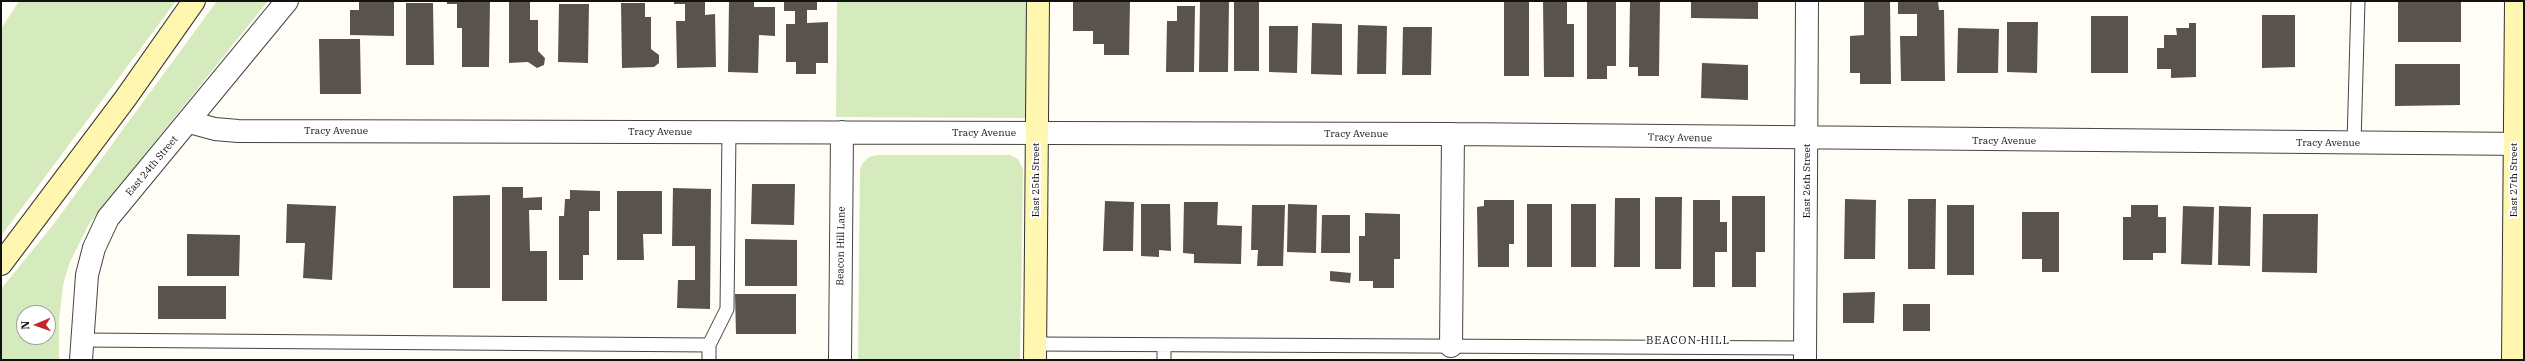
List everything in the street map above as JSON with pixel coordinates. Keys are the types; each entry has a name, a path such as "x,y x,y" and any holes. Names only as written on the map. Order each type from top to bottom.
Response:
{"main road":[{"path":"1,264 132,88 194,1"},
{"name":"East 25th Street","path":"1035,352 1038,1"},
{"name":"East 27th Street","path":"2513,360 2519,144 2516,1"}],"street":[{"name":"East 24th Street","path":"82,350 87,274 94,248 108,218 189,122 287,1"},
{"name":"East 26th Street","path":"1805,354 1807,1"},
{"name":"Tracy Avenue","path":"189,122 215,129 238,131 1453,134 1807,139 2519,144"},
{"name":"Beacon Hill Lane","path":"840,360 842,132"},
{"path":"1450,346 1453,134"}],"lane":[{"path":"2354,143 2358,1"},
{"path":"709,360 709,345 727,309 729,132"},
{"path":"82,350 709,345"},
{"path":"1035,352 1164,345 1450,346 1805,354"},
{"path":"1164,345 1164,360"}],"green space":[{"path":"19,1 176,1 1,236 1,29"},
{"path":"217,1 268,1 89,224 69,264 63,285 59,321 59,360 1,360 1,289 53,225"},
{"path":"837,1 1027,1 1026,118 836,117"},
{"path":"878,155 1010,155 1018,159 1023,169 1020,360 858,360 860,170 862,164 869,157"}],"building":[{"path":"359,1 394,1 394,36 350,35 350,10 359,10"},
{"path":"447,1 490,1 489,67 462,67 462,28 457,28 457,4 447,4"},
{"path":"674,1 705,1 705,15 715,14 716,67 677,68 676,21 685,21 685,4 674,4"},
{"path":"729,1 754,1 754,7 775,7 775,36 759,35 758,73 728,72"},
{"path":"784,1 817,1 817,10 807,10 807,23 828,22 828,63 816,63 816,74 796,74 796,62 786,62 786,24 795,24 795,11 784,11"},
{"path":"1073,1 1130,1 1129,55 1104,55 1104,44 1093,44 1093,31 1073,31"},
{"path":"1200,1 1229,1 1228,72 1199,72"},
{"path":"1234,1 1259,1 1259,71 1234,71"},
{"path":"1504,1 1529,1 1529,76 1504,76"},
{"path":"1543,1 1567,1 1567,24 1574,24 1574,77 1544,77"},
{"path":"1587,1 1616,1 1616,66 1607,66 1607,79 1587,79"},
{"path":"1630,1 1660,1 1659,76 1638,76 1638,67 1629,67"},
{"path":"1691,1 1758,1 1758,19 1691,18"},
{"path":"1864,1 1890,1 1891,84 1860,84 1860,73 1850,73 1850,36 1864,35"},
{"path":"1898,1 1938,1 1939,10 1944,10 1945,81 1901,81 1900,36 1917,36 1917,14 1898,14"},
{"path":"2398,1 2461,1 2461,42 2398,42"},
{"path":"509,2 530,2 530,20 538,20 538,51 545,58 544,65 537,68 528,62 509,63"},
{"path":"406,3 433,3 434,65 406,65"},
{"path":"621,3 645,3 645,17 651,17 651,49 659,55 659,63 654,67 622,68"},
{"path":"559,4 589,4 588,63 558,62"},
{"path":"1177,6 1195,6 1194,72 1166,72 1167,21 1177,21"},
{"path":"2262,15 2295,15 2295,67 2262,68"},
{"path":"2091,16 2128,16 2128,73 2091,73"},
{"path":"2007,22 2038,22 2037,73 2007,72"},
{"path":"1312,23 1342,24 1342,75 1311,74"},
{"path":"2189,23 2196,23 2196,77 2171,78 2171,69 2157,69 2157,48 2164,48 2164,35 2177,35 2176,28 2189,28"},
{"path":"1358,25 1387,26 1386,74 1357,74"},
{"path":"1269,26 1298,26 1297,73 1269,72"},
{"path":"1403,27 1432,27 1431,75 1402,75"},
{"path":"1958,28 1999,29 1998,73 1957,73"},
{"path":"319,39 360,39 361,94 320,94"},
{"path":"1702,63 1748,65 1748,100 1701,98"},
{"path":"2395,64 2460,64 2460,105 2395,106"},
{"path":"752,184 795,184 794,225 751,224"},
{"path":"502,187 523,187 523,198 542,197 542,210 529,210 530,251 547,251 547,301 502,301"},
{"path":"673,188 711,189 710,309 677,308 678,280 695,280 695,246 672,246"},
{"path":"570,190 600,191 600,211 589,211 589,255 583,255 583,280 559,280 559,216 564,216 565,199 570,199"},
{"path":"617,191 662,191 662,234 643,234 644,260 617,260"},
{"path":"490,195 490,288 453,288 453,196"},
{"path":"1732,196 1765,196 1765,252 1756,252 1756,287 1732,287"},
{"path":"1655,197 1682,197 1681,269 1655,269"},
{"path":"1615,198 1640,198 1640,267 1614,267"},
{"path":"1845,199 1876,200 1875,259 1844,259"},
{"path":"1908,199 1936,199 1935,269 1908,269"},
{"path":"1484,200 1514,200 1514,244 1509,244 1509,267 1478,267 1477,207 1484,206"},
{"path":"1693,200 1720,200 1720,222 1727,222 1727,252 1715,252 1715,287 1693,287"},
{"path":"1105,201 1134,202 1133,251 1103,251"},
{"path":"1184,202 1218,202 1217,225 1242,226 1241,264 1194,263 1194,254 1183,253"},
{"path":"287,204 336,206 332,280 303,278 305,243 286,243"},
{"path":"1141,204 1170,204 1171,251 1159,250 1159,257 1141,256"},
{"path":"1288,204 1317,205 1316,253 1287,252"},
{"path":"1527,204 1552,204 1552,267 1527,267"},
{"path":"1571,204 1596,204 1596,267 1571,267"},
{"path":"1252,205 1285,205 1283,266 1257,266 1258,250 1251,250"},
{"path":"1947,205 1974,205 1974,275 1947,275"},
{"path":"2131,205 2158,205 2158,217 2166,217 2166,253 2153,253 2153,260 2123,260 2123,217 2131,217"},
{"path":"2183,206 2214,207 2212,265 2181,264"},
{"path":"2219,206 2251,207 2250,266 2218,265"},
{"path":"2022,212 2059,212 2059,272 2042,272 2042,259 2022,259"},
{"path":"1365,213 1400,214 1400,259 1394,259 1394,288 1373,288 1373,281 1359,281 1359,236 1365,236"},
{"path":"2263,214 2318,214 2317,273 2262,272"},
{"path":"1322,215 1350,215 1350,253 1321,253"},
{"path":"187,234 240,235 239,276 187,276"},
{"path":"745,239 797,240 797,286 745,286"},
{"path":"1330,271 1351,273 1350,283 1330,281"},
{"path":"158,286 226,286 226,319 158,319"},
{"path":"1875,292 1874,323 1843,323 1843,293"},
{"path":"735,294 796,294 796,334 736,334"},
{"path":"1903,304 1930,304 1930,331 1903,331"}],"district":[{"name":"BEACON HILL","path":"1688,341"}]}
